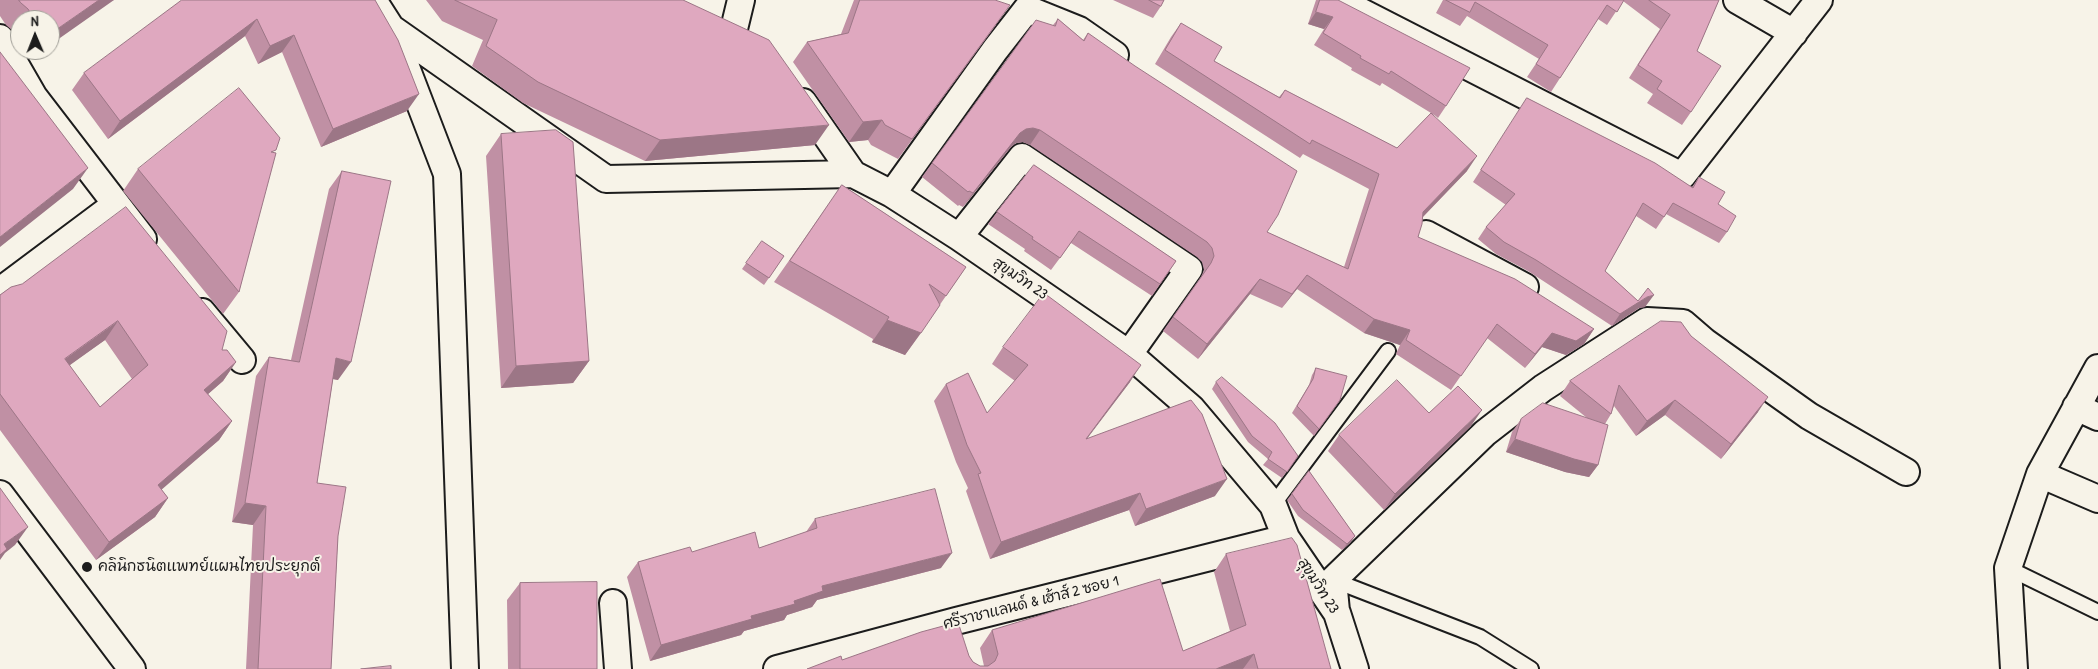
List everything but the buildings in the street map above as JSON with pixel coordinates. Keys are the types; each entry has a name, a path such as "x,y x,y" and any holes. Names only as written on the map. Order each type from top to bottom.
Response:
{"street":[{"path":"373,0 390,28 447,174 465,669"},
{"path":"733,34 741,0"},
{"path":"1338,0 1682,176 1819,0"},
{"path":"1737,0 1794,33"},
{"path":"892,194 995,50 1027,9 1080,30 1133,68"},
{"path":"709,22 757,44"},
{"path":"390,28 606,179 853,174"},
{"path":"0,38 34,97 115,205 159,259"},
{"name":"สุขุมวิท 23","path":"787,79 853,174 892,194 959,237 1129,354 1191,408 1273,505 1286,538 1337,613 1355,669"},
{"path":"959,237 1022,158 1189,269 1129,354"},
{"path":"0,291 115,205"},
{"path":"1426,234 1520,284 1545,300"},
{"path":"184,290 242,360"},
{"path":"1337,613 1333,580 1485,433 1543,388 1647,321 1683,323 1704,342 1809,416 1906,472"},
{"path":"1586,327 1611,344"},
{"path":"2014,669 2008,568 2040,474 2087,412 2098,368"},
{"path":"2040,474 2098,499"},
{"path":"0,494 132,669"},
{"name":"ศรีราชาแลนด์ & เฮ้าส์ 2 ซอย 1","path":"777,669 959,631 1286,538"},
{"path":"613,603 618,669"}],"lane":[{"path":"1273,505 1388,351"},
{"path":"2008,568 2098,612"},
{"path":"1333,580 1480,637 1531,669"}],"place":[{"name":"คลินิกธนิตแพทย์แผนไทยประยุกต์","path":"87,567"}]}
